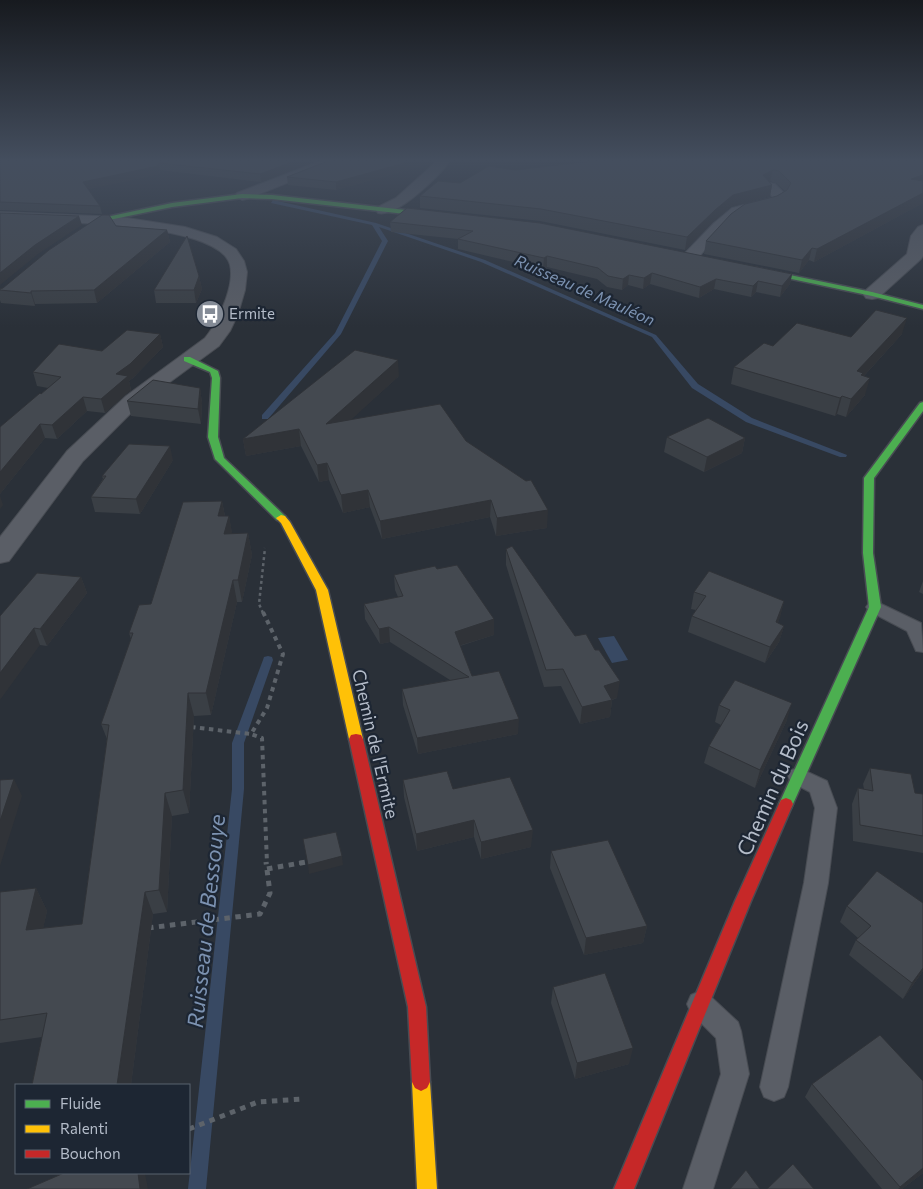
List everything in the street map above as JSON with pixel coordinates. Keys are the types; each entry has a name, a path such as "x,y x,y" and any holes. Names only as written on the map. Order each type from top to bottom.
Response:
{"street":[{"path":"0,555 74,456 133,400 212,342 223,330 230,315 240,281 236,262 231,253 219,245 191,234 161,227 102,220 12,216"},
{"path":"69,241 102,220 117,216"},
{"path":"442,216 456,218"},
{"path":"691,256 731,216"},
{"path":"872,294 919,256 919,236 923,230"},
{"path":"748,268 872,294 923,307"},
{"name":"Chemin de l'Ermite","path":"187,360 214,372 216,378 213,437 220,459 285,522 322,590 417,1007 427,1189"},
{"path":"875,607 868,553 869,478 923,406"},
{"name":"Chemin du Bois","path":"624,1189 742,901 875,607"}],"lane":[{"path":"875,607 915,627 923,646"},
{"path":"774,1088 816,883 826,808 819,787 799,776"},
{"path":"698,1189 735,1074 728,1031 700,1004"}],"path":[{"path":"251,734 267,708 283,654 259,604 266,533 285,522"},
{"path":"137,930 260,914 270,893 267,869 262,738 251,734 185,727"},
{"path":"267,869 307,862"},
{"path":"190,1129 258,1102 302,1099"}],"water":[{"path":"614,636 628,660 612,663 598,638"}],"building":[{"path":"0,216 78,216 35,245 0,273"},
{"path":"100,216 110,216 116,226 167,230 94,290 31,291 31,293 0,290 49,250"},
{"path":"397,216 482,216 540,223 792,274 782,286 758,281 753,286 716,279 700,287 652,273 644,278 629,275 623,279 608,276 598,268 458,239 473,231 390,222"},
{"path":"580,216 708,216 687,237"},
{"path":"729,216 879,216 817,249 812,248 802,260 706,241"},
{"path":"187,236 199,276 194,290 154,290"},
{"path":"876,310 907,318 857,371 863,373 861,375 870,378 851,399 842,396 840,398 734,367 764,343 773,346 797,323 851,337"},
{"path":"127,330 160,334 130,364 116,374 128,376 101,399 83,397 52,425 40,424 0,472 0,427 61,377 33,372 59,344 102,351"},
{"path":"355,350 398,360 326,424 440,404 466,441 526,481 531,480 548,510 497,518 491,500 380,521 368,490 341,495 327,463 317,465 299,429 243,439"},
{"path":"153,380 200,388 198,409 127,401"},
{"path":"708,418 745,438 707,457 667,437"},
{"path":"129,444 170,446 136,499 91,497 106,476 102,476"},
{"path":"222,501 218,516 229,516 224,534 248,533 238,580 233,580 206,693 188,693 183,790 165,793 159,890 145,892 117,1084 32,1084 47,1013 0,1020 0,892 36,888 26,930 82,924 109,725 101,724 133,633 129,633 139,605 151,604 183,502"},
{"path":"512,546 575,636 586,634 595,650 599,650 620,681 604,686 612,700 582,707 563,669 546,670 506,549"},
{"path":"457,565 494,619 455,632 472,676 499,671 519,719 417,738 402,689 469,677 389,627 379,629 364,604 403,596 394,575 435,566 437,569"},
{"path":"709,571 784,601 776,622 784,626 770,647 692,616 706,596 694,592"},
{"path":"37,573 81,577 40,629 34,628 0,673 0,616"},
{"path":"735,680 792,703 760,770 709,746 730,710 719,705"},
{"path":"870,768 911,774 915,793 923,794 923,836 860,825 858,788 873,791"},
{"path":"447,771 453,789 510,777 533,830 481,842 474,820 416,834 403,780"},
{"path":"14,779 0,821 0,780"},
{"path":"336,832 342,856 308,865 303,839"},
{"path":"608,840 647,926 586,938 551,851"},
{"path":"877,871 923,903 923,968 912,983 856,940 871,926 847,906"},
{"path":"605,973 633,1048 577,1063 553,987"},
{"path":"880,1035 923,1081 923,1168 900,1187 812,1084"},
{"path":"793,1164 814,1189 767,1189"},
{"path":"746,1170 760,1189 730,1189"},
{"path":"62,1174 138,1174 140,1189 27,1189"}],"waterway":[{"name":"Ruisseau de Bessouye","path":"340,216 374,224"},
{"name":"Ruisseau de Bessouye","path":"265,417 338,334 385,241 374,224"},
{"name":"Ruisseau de Mauléon","path":"374,224 483,261 654,336 695,386 749,420 843,455"},
{"name":"Ruisseau de Bessouye","path":"197,1189 238,789 238,743 268,660"}],"traffic: fast":[{"path":"79,235 102,220 118,216"},
{"path":"756,270 872,294 923,307"},
{"path":"187,359 214,371 216,378 213,437 220,459 281,518"},
{"path":"786,804 875,607 868,553 869,478 923,405"}],"traffic: slow":[{"path":"281,518 322,590 356,739"},
{"path":"421,1082 427,1189"}],"traffic: jam":[{"path":"356,739 417,1007 421,1082"},
{"path":"624,1189 743,901 786,804"}],"place":[{"name":"Ermite","path":"210,314"}]}
